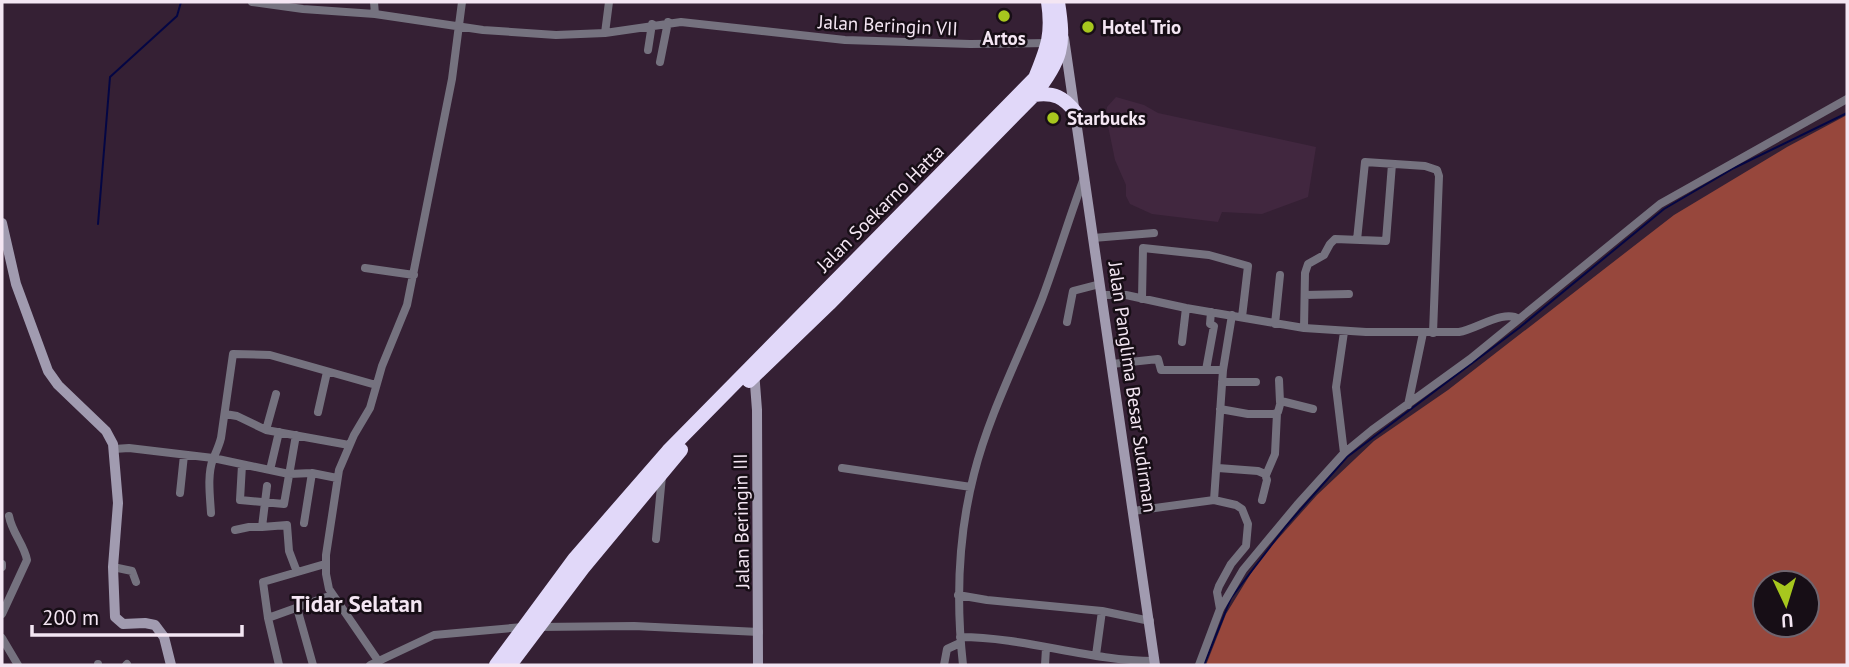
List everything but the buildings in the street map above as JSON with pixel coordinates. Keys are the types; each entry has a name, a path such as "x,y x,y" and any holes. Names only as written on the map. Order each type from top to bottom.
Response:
{"highway":[{"path":"1048,2 1057,45"},
{"path":"1035,78 1057,45 1058,2"},
{"name":"Jalan Soekarno Hatta","path":"924,199 1034,95 1057,45"},
{"name":"Jalan Soekarno Hatta","path":"510,665 530,627 575,558 687,429 812,321 1035,78"},
{"path":"1034,95 1060,97 1076,113"},
{"name":"Jalan Soekarno Hatta","path":"496,665 753,370"}],"street":[{"name":"Jalan Beringin VII","path":"252,2 375,14 458,27 556,35 605,33 668,22 704,23 845,40 1057,45"},
{"path":"355,2 355,12"},
{"path":"374,2 375,14"},
{"path":"462,2 452,79 414,275 400,326 390,346 370,408 349,445 337,478 325,564 332,595 374,664 434,635 530,627 634,626 759,632"},
{"path":"605,33 609,2"},
{"path":"660,62 668,22"},
{"path":"648,50 652,24"},
{"path":"1035,78 1046,70 1057,45"},
{"name":"Jalan Panglima Besar Sudirman","path":"1057,45 1076,113 1154,663"},
{"path":"1199,665 1227,594 1256,554 1344,453 1519,319 1660,204 1847,99"},
{"path":"1357,240 1364,162 1429,166 1437,170 1439,177 1433,334"},
{"path":"1304,328 1308,264 1326,252 1335,239 1387,241 1392,164"},
{"path":"963,665 958,595 971,487 980,455 1047,285 1084,175"},
{"path":"2,223 16,284 45,365 58,385 106,431 114,449 118,518 113,567 115,617 123,624 155,625 164,637 171,665"},
{"path":"1093,238 1154,233"},
{"path":"1142,299 1143,248 1209,255 1248,266 1242,317"},
{"path":"365,268 414,275"},
{"path":"1275,324 1280,275"},
{"path":"1067,322 1073,291 1101,289 1275,324 1344,331 1433,334 1472,330 1506,315 1519,319"},
{"path":"1305,295 1349,294"},
{"path":"1182,342 1186,308"},
{"path":"1206,370 1214,326 1210,324 1211,312"},
{"path":"1214,500 1223,370 1232,315"},
{"path":"1344,331 1336,387 1344,453"},
{"path":"1408,405 1423,333"},
{"path":"211,513 209,484 225,414 233,354 270,355 376,385"},
{"path":"1112,364 1158,359 1161,370 1223,370"},
{"name":"Jalan Beringin III","path":"753,370 757,410 758,665"},
{"path":"318,412 327,372"},
{"path":"1262,500 1266,475 1275,454 1280,402 1279,380"},
{"path":"1222,382 1256,382"},
{"path":"266,429 276,394"},
{"path":"1280,402 1313,409"},
{"path":"1220,409 1248,414 1277,413"},
{"path":"225,414 237,416 256,427 349,445"},
{"path":"270,470 279,432"},
{"path":"242,465 239,499 242,502 284,504 296,435"},
{"path":"114,449 129,448 213,458 289,474 312,473 337,478"},
{"path":"180,493 184,455"},
{"path":"842,468 971,487"},
{"path":"1218,468 1258,471 1266,475"},
{"path":"304,523 312,473"},
{"path":"656,539 662,473"},
{"path":"262,527 267,486"},
{"path":"1133,511 1214,500 1236,505 1245,514 1248,524 1246,546 1231,564 1219,586 1217,592 1220,609"},
{"path":"2,614 27,562 24,547 12,529 9,516"},
{"path":"235,530 287,524 289,551 297,572"},
{"path":"2,533 12,529"},
{"path":"279,665 262,583 325,564"},
{"path":"113,567 132,571 136,582"},
{"path":"268,618 332,595"},
{"path":"958,595 1102,611 1150,621"},
{"path":"297,608 313,665"},
{"path":"1096,655 1102,611"},
{"path":"2,638 18,665"},
{"path":"944,665 947,649 960,640 1002,639 1096,655 1116,662 1154,663"},
{"path":"1045,665 1046,648"}],"shaded area":[{"path":"1116,97 1144,105 1158,113 1316,147 1308,197 1262,214 1222,212 1218,222 1152,214 1130,204 1126,196 1126,185 1115,160 1106,116 1107,107"},
{"path":"1847,115 1847,665 1206,665 1226,614 1259,560 1317,495 1374,441 1448,390 1674,215 1787,147"}],"waterway":[{"path":"98,224 110,77 177,16 181,2"},
{"path":"1204,665 1231,598 1286,526 1347,457 1519,328 1664,209 1734,168 1847,113"}],"place":[{"name":"Artos","path":"1004,16"},
{"name":"Hotel Trio","path":"1088,27"},
{"name":"Starbucks","path":"1053,118"}],"district":[{"name":"Tidar Selatan","path":"357,604"}]}
